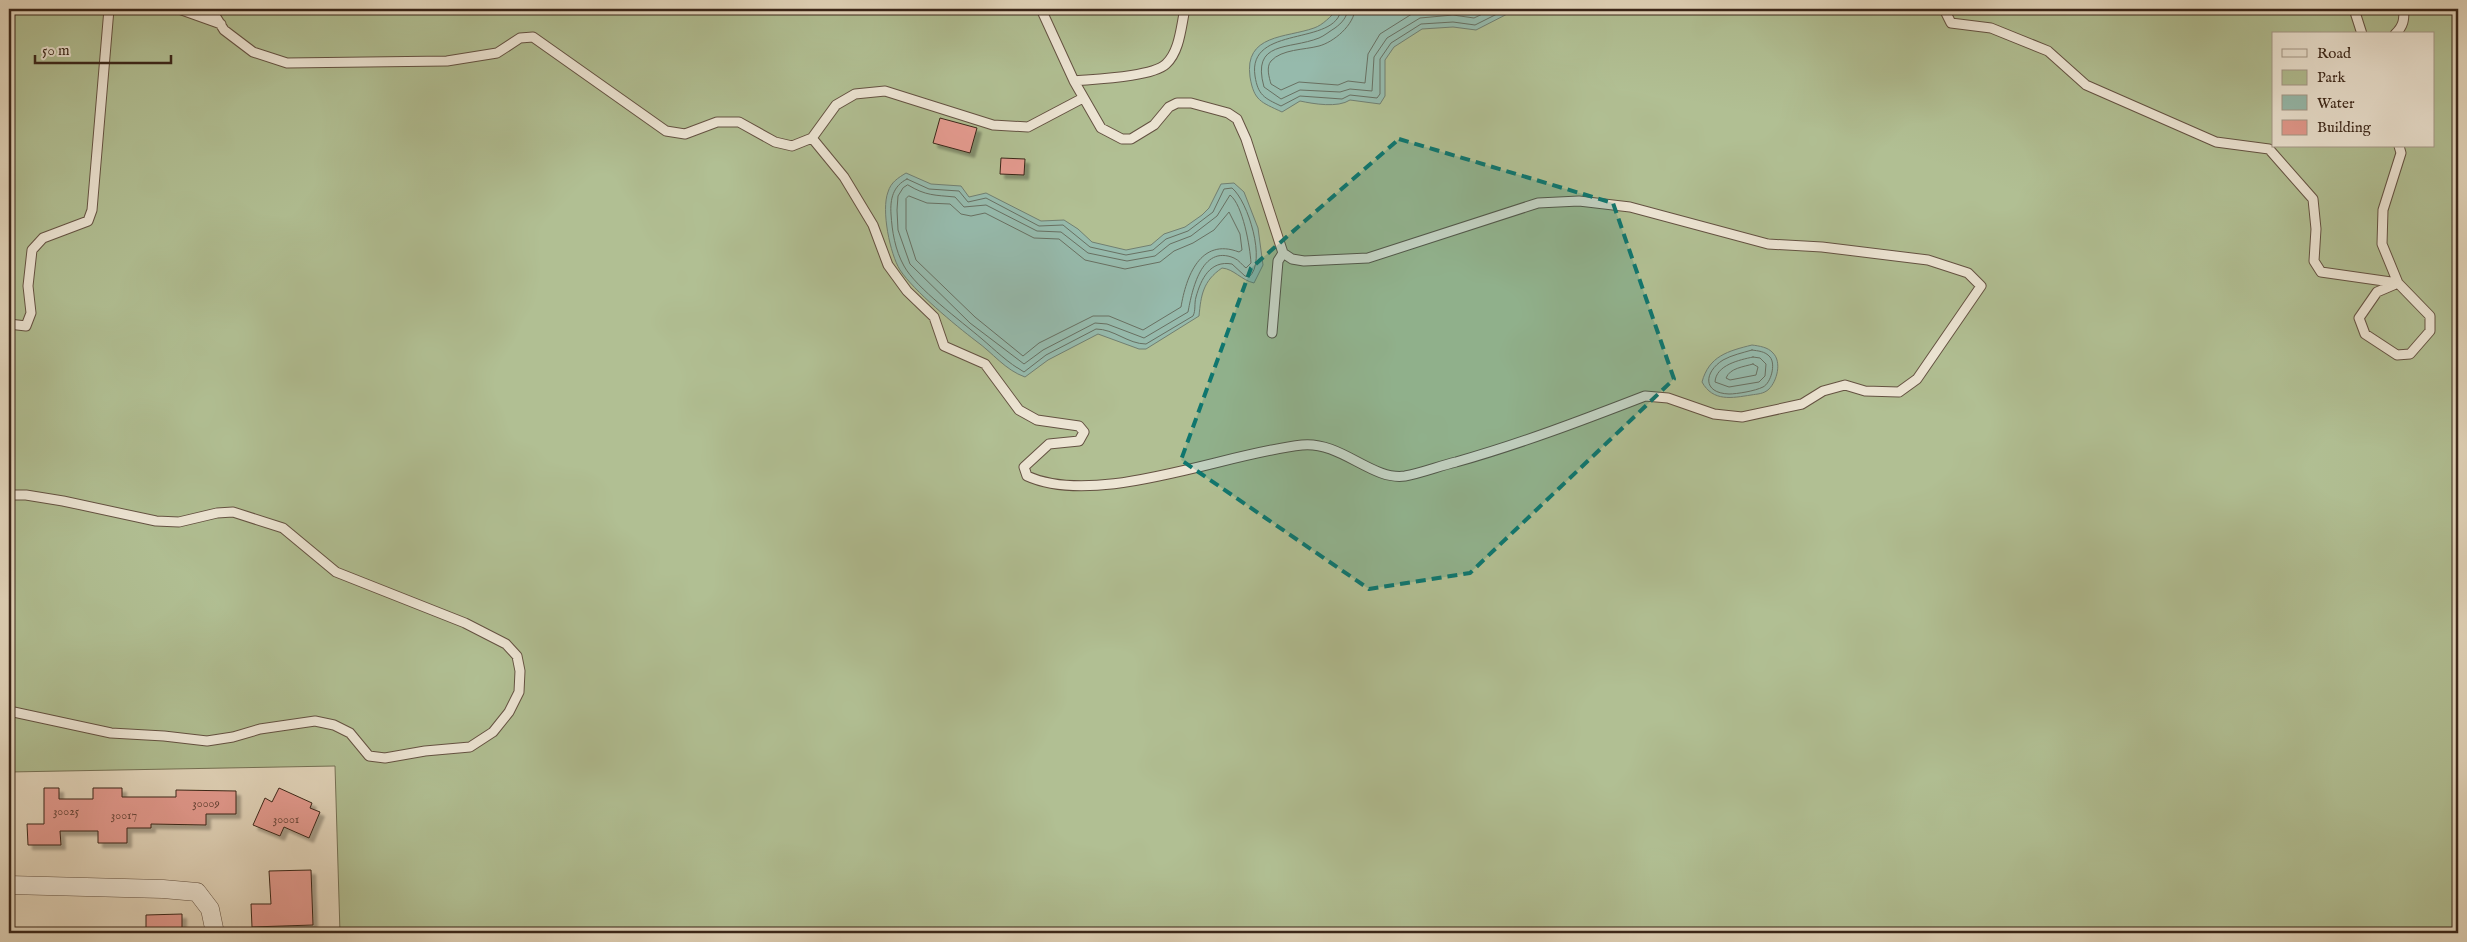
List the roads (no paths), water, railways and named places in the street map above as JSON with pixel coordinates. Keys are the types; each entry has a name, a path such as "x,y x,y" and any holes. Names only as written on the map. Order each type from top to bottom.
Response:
{"street":[{"path":"9,885 163,889 197,892 210,909 215,933"}],"lane":[{"path":"9,324 26,326 31,313 28,286 32,250 43,238 88,221 92,210 109,9"},
{"path":"179,9 221,24"},
{"path":"211,9 224,30 253,52 286,63 447,61 496,53 520,38 533,37 666,132 685,134 717,122 739,122 774,142 792,146 812,138 836,105 855,94 885,91 994,125 1028,127 1083,98"},
{"path":"812,138 844,177 873,225 888,265 907,291 934,317 944,346 985,364 1019,410 1037,420 1079,426 1084,432 1079,441 1049,444 1024,467 1027,476 1042,483 1058,486 1088,486 1129,482 1271,450 1303,445 1320,445 1390,476 1404,476 1486,453 1645,396 1668,398 1714,414 1742,417 1802,404 1823,391 1845,385 1865,391 1899,392 1917,379 1981,286 1968,273 1928,260 1822,247 1768,244 1630,207 1579,201 1538,203 1368,258 1304,261 1292,259 1283,253 1246,139 1237,119 1228,113 1191,102 1177,103 1169,107 1148,129 1131,139 1122,138 1101,128 1074,81 1041,9"},
{"path":"1074,81 1146,73 1166,64 1177,44 1185,9"},
{"path":"1944,9 1951,23 1991,28 2048,50 2086,86 2216,142 2269,148 2313,199 2316,229 2314,261 2321,272 2398,283"},
{"path":"2354,9 2361,32"},
{"path":"2397,32 2401,29 2404,20 2404,9"},
{"path":"2398,283 2377,292 2359,318 2365,334 2398,356 2410,354 2430,331 2430,316 2398,283 2382,244 2384,210 2401,153 2400,148"},
{"path":"1272,333 1278,261 1283,253"},
{"path":"9,495 26,495 63,501 156,521 179,522 217,513 233,512 283,528 336,572 465,623 506,644 517,656 520,671 519,692 509,712 493,732 470,747 424,751 385,758 369,756 350,733 334,725 315,721 260,729 234,737 207,741 111,733 9,711"}],"water":[{"path":"1338,9 1517,9 1476,30 1453,27 1422,29 1394,47 1385,60 1385,96 1380,104 1350,100 1333,105 1300,101 1282,112 1260,100 1256,96 1252,85 1250,63 1260,45 1269,40 1317,27"},
{"path":"906,173 931,184 961,186 969,197 986,193 1041,221 1064,220 1078,229 1092,242 1126,250 1151,245 1164,234 1185,227 1209,208 1221,184 1234,183 1244,192 1258,228 1263,265 1254,283 1245,280 1230,270 1222,268 1211,278 1204,289 1199,316 1146,349 1139,349 1098,334 1048,360 1025,377 1005,366 946,317 915,288 900,270 890,243 886,220 886,200 893,183"},
{"path":"1752,345 1769,349 1776,357 1777,371 1772,386 1769,389 1760,393 1724,397 1717,396 1706,388 1702,382 1709,366 1715,360 1727,352"}]}
